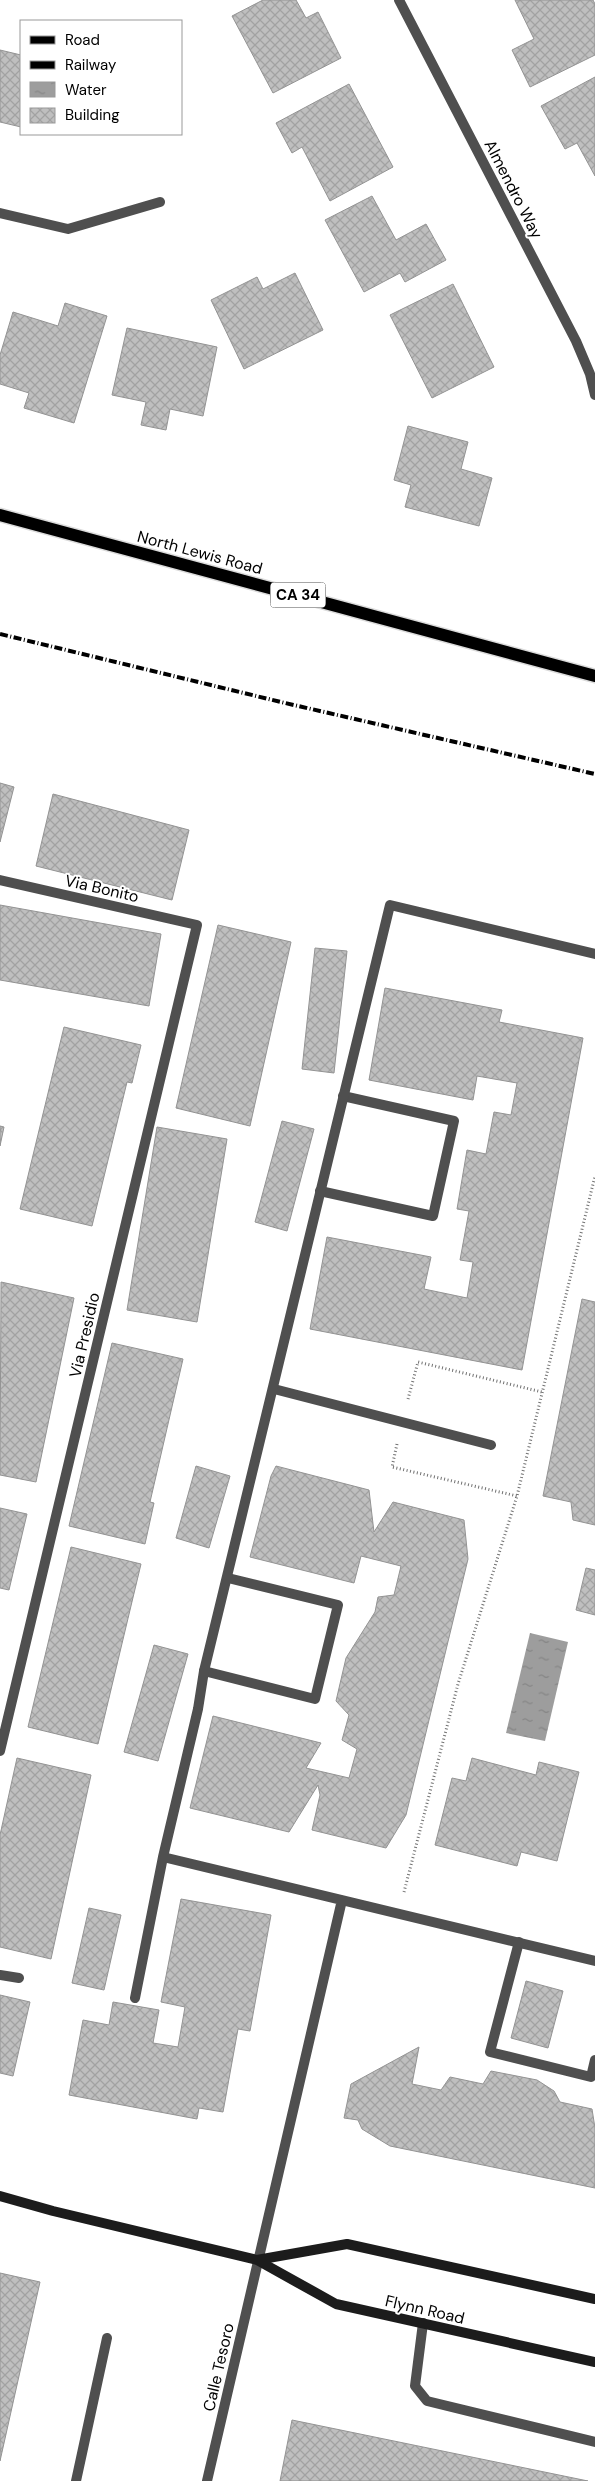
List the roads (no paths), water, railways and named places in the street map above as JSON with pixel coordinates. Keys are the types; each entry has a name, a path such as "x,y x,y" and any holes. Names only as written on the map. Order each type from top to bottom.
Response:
{"main road":[{"name":"North Lewis Road","path":"0,515 595,676"},
{"name":"Flynn Road","path":"0,2196 53,2211 258,2260 336,2304 595,2362"},
{"name":"Flynn Road","path":"258,2260 347,2244 595,2299"}],"street":[{"name":"Almendro Way","path":"399,0 576,341 590,374 595,395"},
{"path":"0,213 68,229 160,202"},
{"name":"Via Bonito","path":"0,880 197,925"},
{"path":"135,1998 163,1857 198,1709 204,1671 274,1389 390,904 595,954"},
{"name":"Via Presidio","path":"0,1751 197,925"},
{"path":"320,1191 433,1216 454,1121 343,1096"},
{"path":"274,1389 491,1445"},
{"path":"204,1671 315,1699 338,1604 228,1578"},
{"path":"163,1857 595,1961"},
{"name":"Calle Tesoro","path":"207,2481 342,1900"},
{"path":"518,1942 490,2052 591,2077 595,2060"},
{"path":"0,1974 19,1978"},
{"path":"423,2323 415,2386 427,2400 595,2442"},
{"path":"76,2481 107,2338"}],"water":[{"path":"530,1633 568,1642 545,1741 506,1733"}],"railway":[{"path":"0,634 285,703 595,774"}]}
